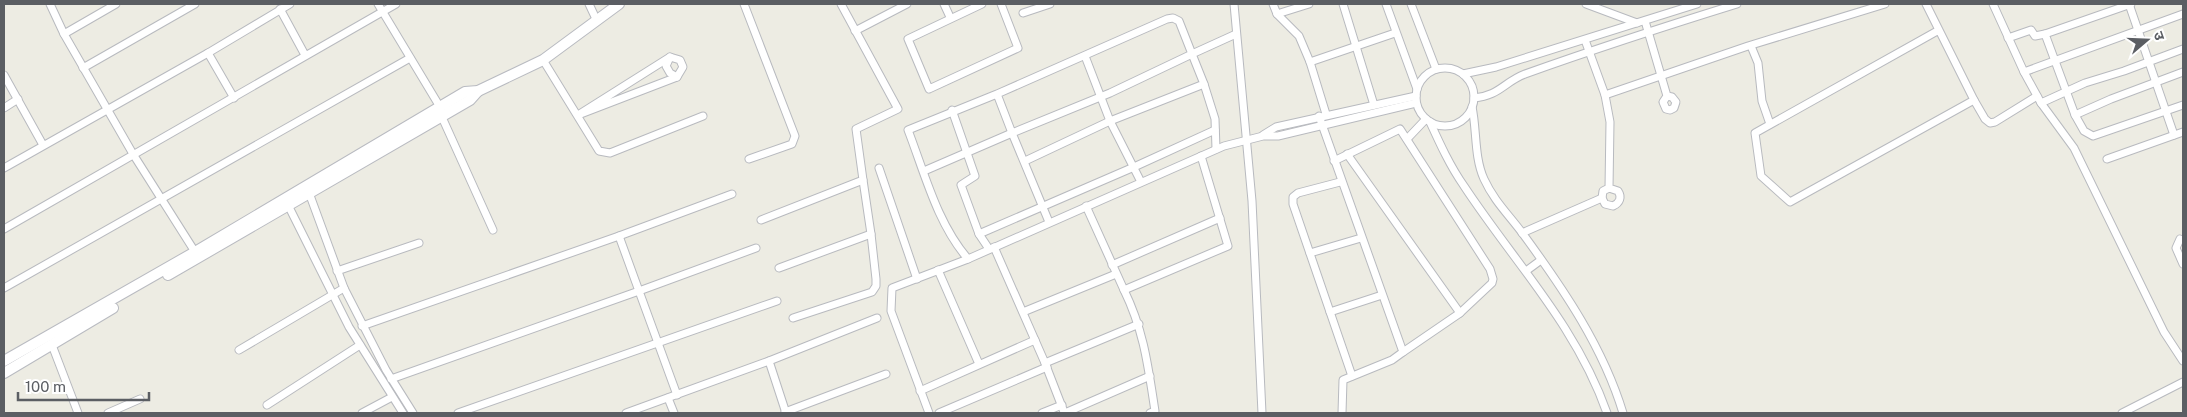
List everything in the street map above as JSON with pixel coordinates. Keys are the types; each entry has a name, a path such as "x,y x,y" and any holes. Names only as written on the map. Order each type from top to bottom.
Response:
{"street":[{"path":"50,4 64,34 106,108 160,200 197,255"},
{"path":"64,34 116,4"},
{"path":"83,68 195,4"},
{"path":"4,168 106,108 208,53 290,4"},
{"path":"378,4 441,111 493,230"},
{"path":"4,229 396,4"},
{"path":"589,4 597,21"},
{"path":"4,362 197,255 308,190 441,111 465,92 478,91 543,60 619,4"},
{"path":"744,4 795,136 792,144 748,159"},
{"path":"793,318 872,292 876,286 871,234 856,129 898,109 841,4"},
{"path":"855,31 907,4"},
{"path":"944,4 950,17"},
{"path":"982,4 950,17 908,39 929,89 1018,48 1001,4"},
{"path":"1023,13 1050,4"},
{"path":"1234,4 1252,201 1262,413"},
{"path":"1273,4 1277,14 1299,36 1310,62 1323,115 1321,125 1403,352"},
{"path":"1277,14 1310,4"},
{"path":"1343,4 1374,105"},
{"path":"1386,4 1420,112 1428,121 1463,185 1497,234 1556,311 1581,352 1597,385 1607,413"},
{"path":"1411,4 1436,69"},
{"path":"1586,4 1637,23"},
{"path":"1671,4 1677,10"},
{"path":"1416,96 1421,80 1436,69 1445,67 1463,74 1496,68 1697,4"},
{"path":"1474,98 1488,97 1519,76 1648,31 1737,4"},
{"path":"1605,94 1885,4"},
{"path":"1926,4 1985,119 1990,123 1995,122 2037,96"},
{"path":"1993,4 2024,72 2037,96 2074,148 2164,332 2180,350 2183,361"},
{"path":"2008,38 2031,30 2035,36 2045,34 2130,4 2174,135"},
{"path":"280,9 305,55"},
{"path":"2024,72 2183,14"},
{"path":"968,259 957,246 943,222 908,130 952,110 997,94 1173,18 1179,21 1204,84 1215,119 1216,148"},
{"path":"1645,21 1668,96"},
{"path":"1938,30 1755,133 1761,176 1790,202 1974,100"},
{"path":"1310,62 1395,33"},
{"path":"924,171 1101,96 1236,34"},
{"path":"2045,34 2075,116 2084,131 2093,136 2183,105"},
{"path":"1584,40 1605,94 1610,122 1609,188"},
{"path":"1751,46 1758,62 1762,101 1770,124"},
{"path":"2042,103 2066,91 2183,49"},
{"path":"208,53 234,98"},
{"path":"1085,56 1110,121 1141,182"},
{"path":"670,57 680,60 682,67 677,77 578,115 670,57"},
{"path":"670,57 666,66 670,73 677,77"},
{"path":"4,288 410,58"},
{"path":"543,60 599,151 610,153 703,116"},
{"path":"2075,116 2111,99 2183,72"},
{"path":"1428,121 1440,126 1450,126 1467,116 1474,98 1473,89 1463,74"},
{"path":"4,75 44,144"},
{"path":"1025,162 1110,121 1204,84"},
{"path":"997,94 1049,222"},
{"path":"1263,136 1276,126 1416,96"},
{"path":"929,413 891,311 892,288 968,259 1216,148 1247,139 1278,136 1321,125 1416,96"},
{"path":"4,108 18,99"},
{"path":"1472,107 1483,176 1492,196 1522,233 1581,318 1601,355 1623,413"},
{"path":"952,110 965,153 975,176 961,185 962,192 979,234 991,248 1023,312 1064,410"},
{"path":"1407,138 1428,121"},
{"path":"1334,161 1400,128 1490,270 1493,279 1492,283 1460,314 1392,360 1343,380 1342,413"},
{"path":"979,234 1215,130"},
{"path":"2107,159 2183,132"},
{"path":"1347,154 1460,314"},
{"path":"1124,290 1228,246 1201,156"},
{"path":"879,168 918,278"},
{"path":"761,220 863,180"},
{"path":"1340,182 1298,193 1293,197 1352,376"},
{"path":"1609,188 1615,189 1619,193 1618,202 1613,206 1607,205 1602,198 1603,191 1609,188"},
{"path":"308,190 344,288 391,380 413,413"},
{"path":"362,326 619,236 732,194"},
{"path":"1522,233 1602,198"},
{"path":"287,202 332,294 360,345 403,413"},
{"path":"1086,206 1139,324 1155,411 1150,413"},
{"path":"1112,265 1220,218"},
{"path":"779,268 871,234"},
{"path":"619,236 677,395"},
{"path":"1310,253 1361,238"},
{"path":"2180,239 2176,248 2183,264"},
{"path":"337,271 418,243"},
{"path":"391,380 756,248"},
{"path":"4,373 197,255"},
{"path":"1526,271 1541,260"},
{"path":"938,270 979,364"},
{"path":"1023,312 1116,274"},
{"path":"239,350 344,288"},
{"path":"1330,312 1382,295"},
{"path":"458,413 777,301"},
{"path":"626,413 769,361 877,318"},
{"path":"939,413 1139,324"},
{"path":"920,391 1035,340"},
{"path":"52,345 78,413"},
{"path":"267,405 360,345"},
{"path":"769,361 786,413 886,374"},
{"path":"1042,413 1064,410 1150,376"},
{"path":"2122,413 2183,382"},
{"path":"362,413 392,397"},
{"path":"668,398 674,413"},
{"path":"108,413 140,399"}]}
